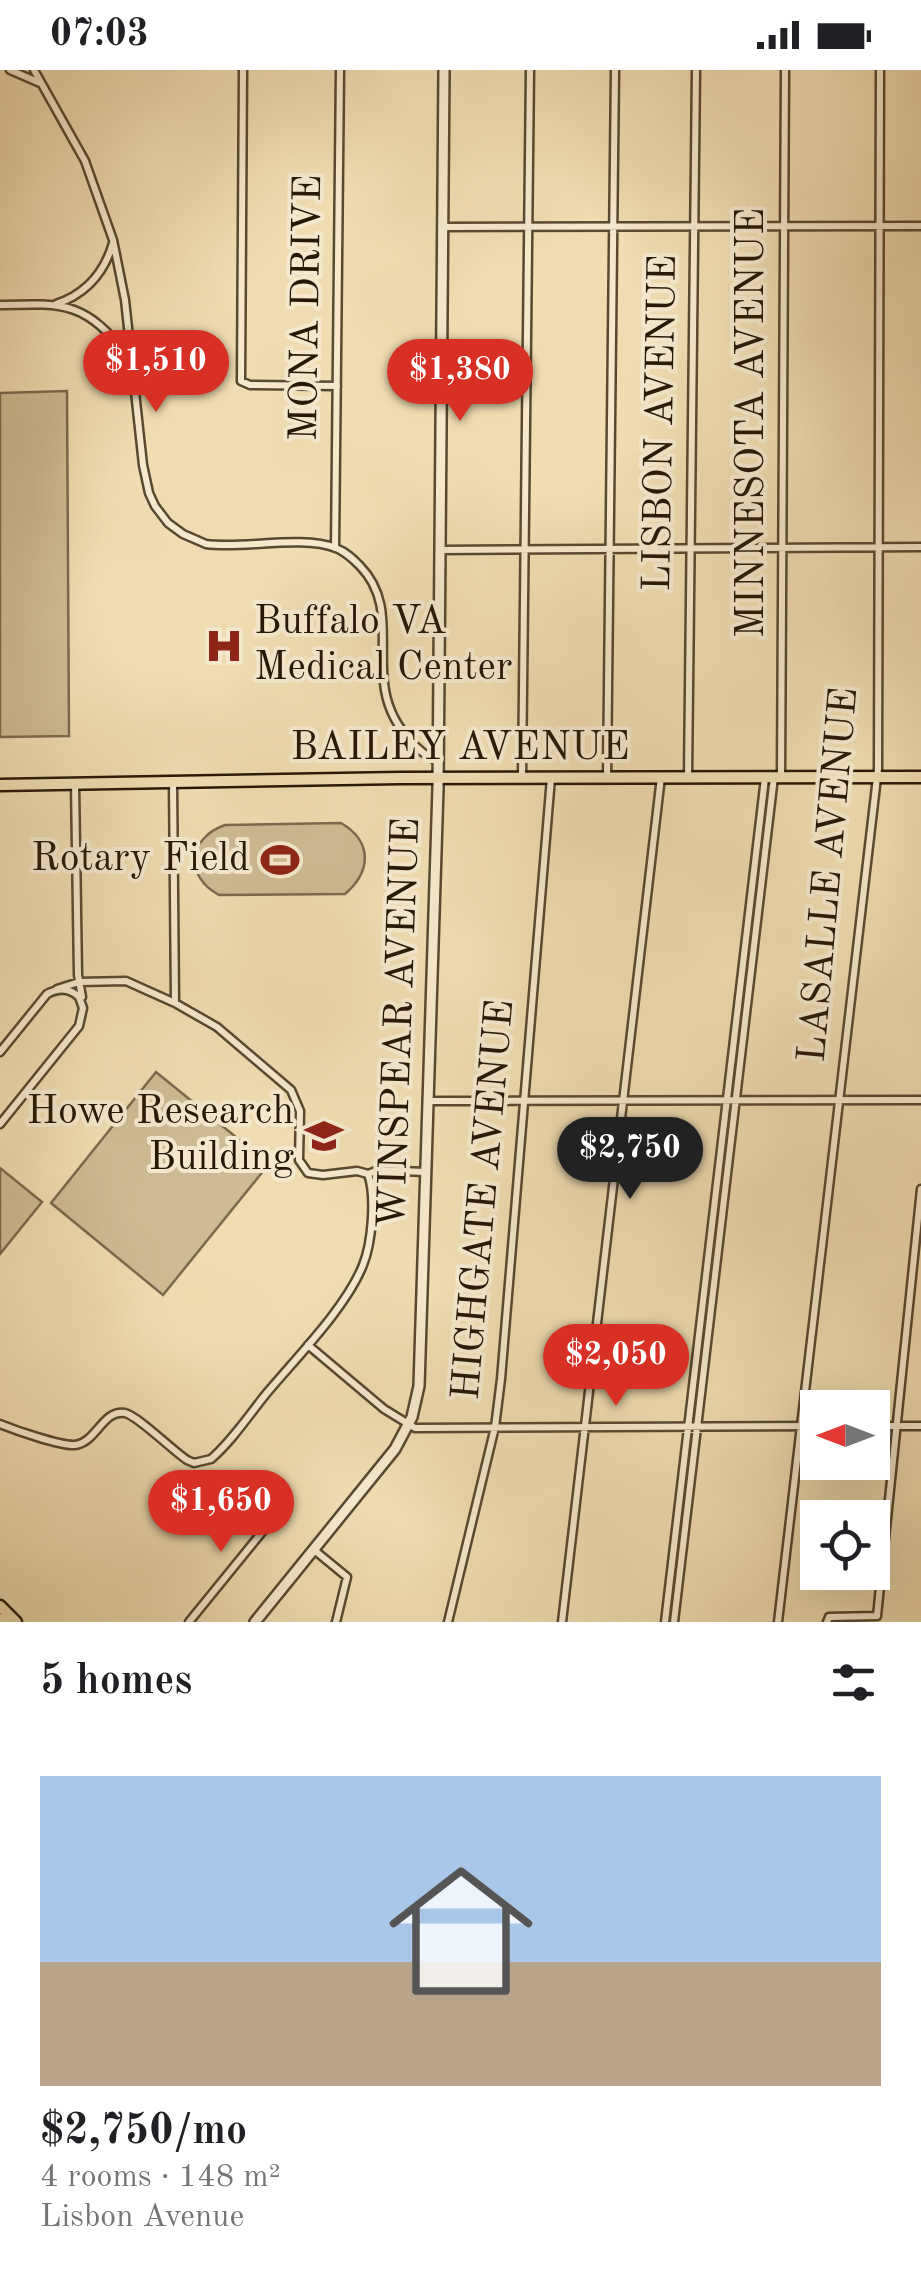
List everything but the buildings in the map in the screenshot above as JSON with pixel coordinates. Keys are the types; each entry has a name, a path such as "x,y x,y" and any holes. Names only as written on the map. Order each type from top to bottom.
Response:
{"main road":[{"name":"BAILEY AVENUE","path":"0,785 438,778 921,777"},
{"path":"0,1606 16,1622"}],"street":[{"path":"10,70 41,84"},
{"path":"34,70 79,149 114,240 125,300 145,477 155,506 168,523 206,544 299,543 346,553 378,592 383,615 384,684 394,718 421,752 438,761"},
{"path":"244,70 241,381 250,385 337,386"},
{"name":"MONA DRIVE","path":"335,548 340,70"},
{"name":"WINSPEAR AVENUE","path":"255,1622 395,1449 417,1400 421,1370 438,778 444,70"},
{"path":"522,778 530,70"},
{"path":"608,778 615,70"},
{"name":"LISBON AVENUE","path":"688,777 696,70"},
{"name":"MINNESOTA AVENUE","path":"731,1101 756,940 773,777 782,548 785,70"},
{"name":"LASALLE AVENUE","path":"805,1390 877,777 880,70"},
{"path":"443,228 921,226"},
{"path":"54,304 79,294 96,278 114,240"},
{"path":"0,305 54,304 84,314 98,323 132,360"},
{"path":"439,550 921,548"},
{"path":"562,1622 661,777"},
{"name":"MINNESOTA AVENUE","path":"674,1622 745,939 773,777"},
{"name":"HIGHGATE AVENUE","path":"448,1622 495,1428 501,1380 551,778"},
{"path":"173,782 175,1003"},
{"path":"0,1124 81,1022 75,783"},
{"path":"745,939 756,940"},
{"path":"0,1052 42,998 79,982 126,982 175,1003 216,1027 291,1090 300,1111 299,1160 304,1171 316,1175 357,1171 368,1174 378,1170 426,1172"},
{"path":"57,990 75,993 82,1002"},
{"path":"428,1101 921,1100"},
{"path":"0,1424 75,1445 87,1440 113,1415 123,1412 194,1463 218,1453 349,1293 364,1264 370,1235 368,1174"},
{"path":"826,1622 829,1617 877,1616 921,1190"},
{"name":"MINNESOTA AVENUE","path":"665,1622 687,1428 712,1263"},
{"path":"308,1345 384,1408 415,1428 800,1426"},
{"path":"890,1426 921,1426"},
{"name":"LASALLE AVENUE","path":"778,1622 800,1435"},
{"path":"189,1622 280,1510"},
{"path":"313,1549 348,1577 336,1622"},
{"path":"669,1586 678,1586"}],"shaded area":[{"path":"67,391 69,736 0,737 0,393"},
{"name":"Rotary Field","path":"341,823 358,838 365,857 360,876 345,894 219,895 200,878 196,868 195,858 204,839 225,825"},
{"path":"156,1072 269,1164 163,1295 51,1203"},
{"path":"728,1111 714,1257 712,1258"},
{"path":"0,1168 42,1202 0,1254"},
{"path":"710,1268 696,1414 694,1415"}],"place":[{"name":"Buffalo VA Medical Center","path":"224,646"},
{"name":"Rotary Field","path":"280,860"},
{"name":"Howe Research Building","path":"324,1136"}]}
